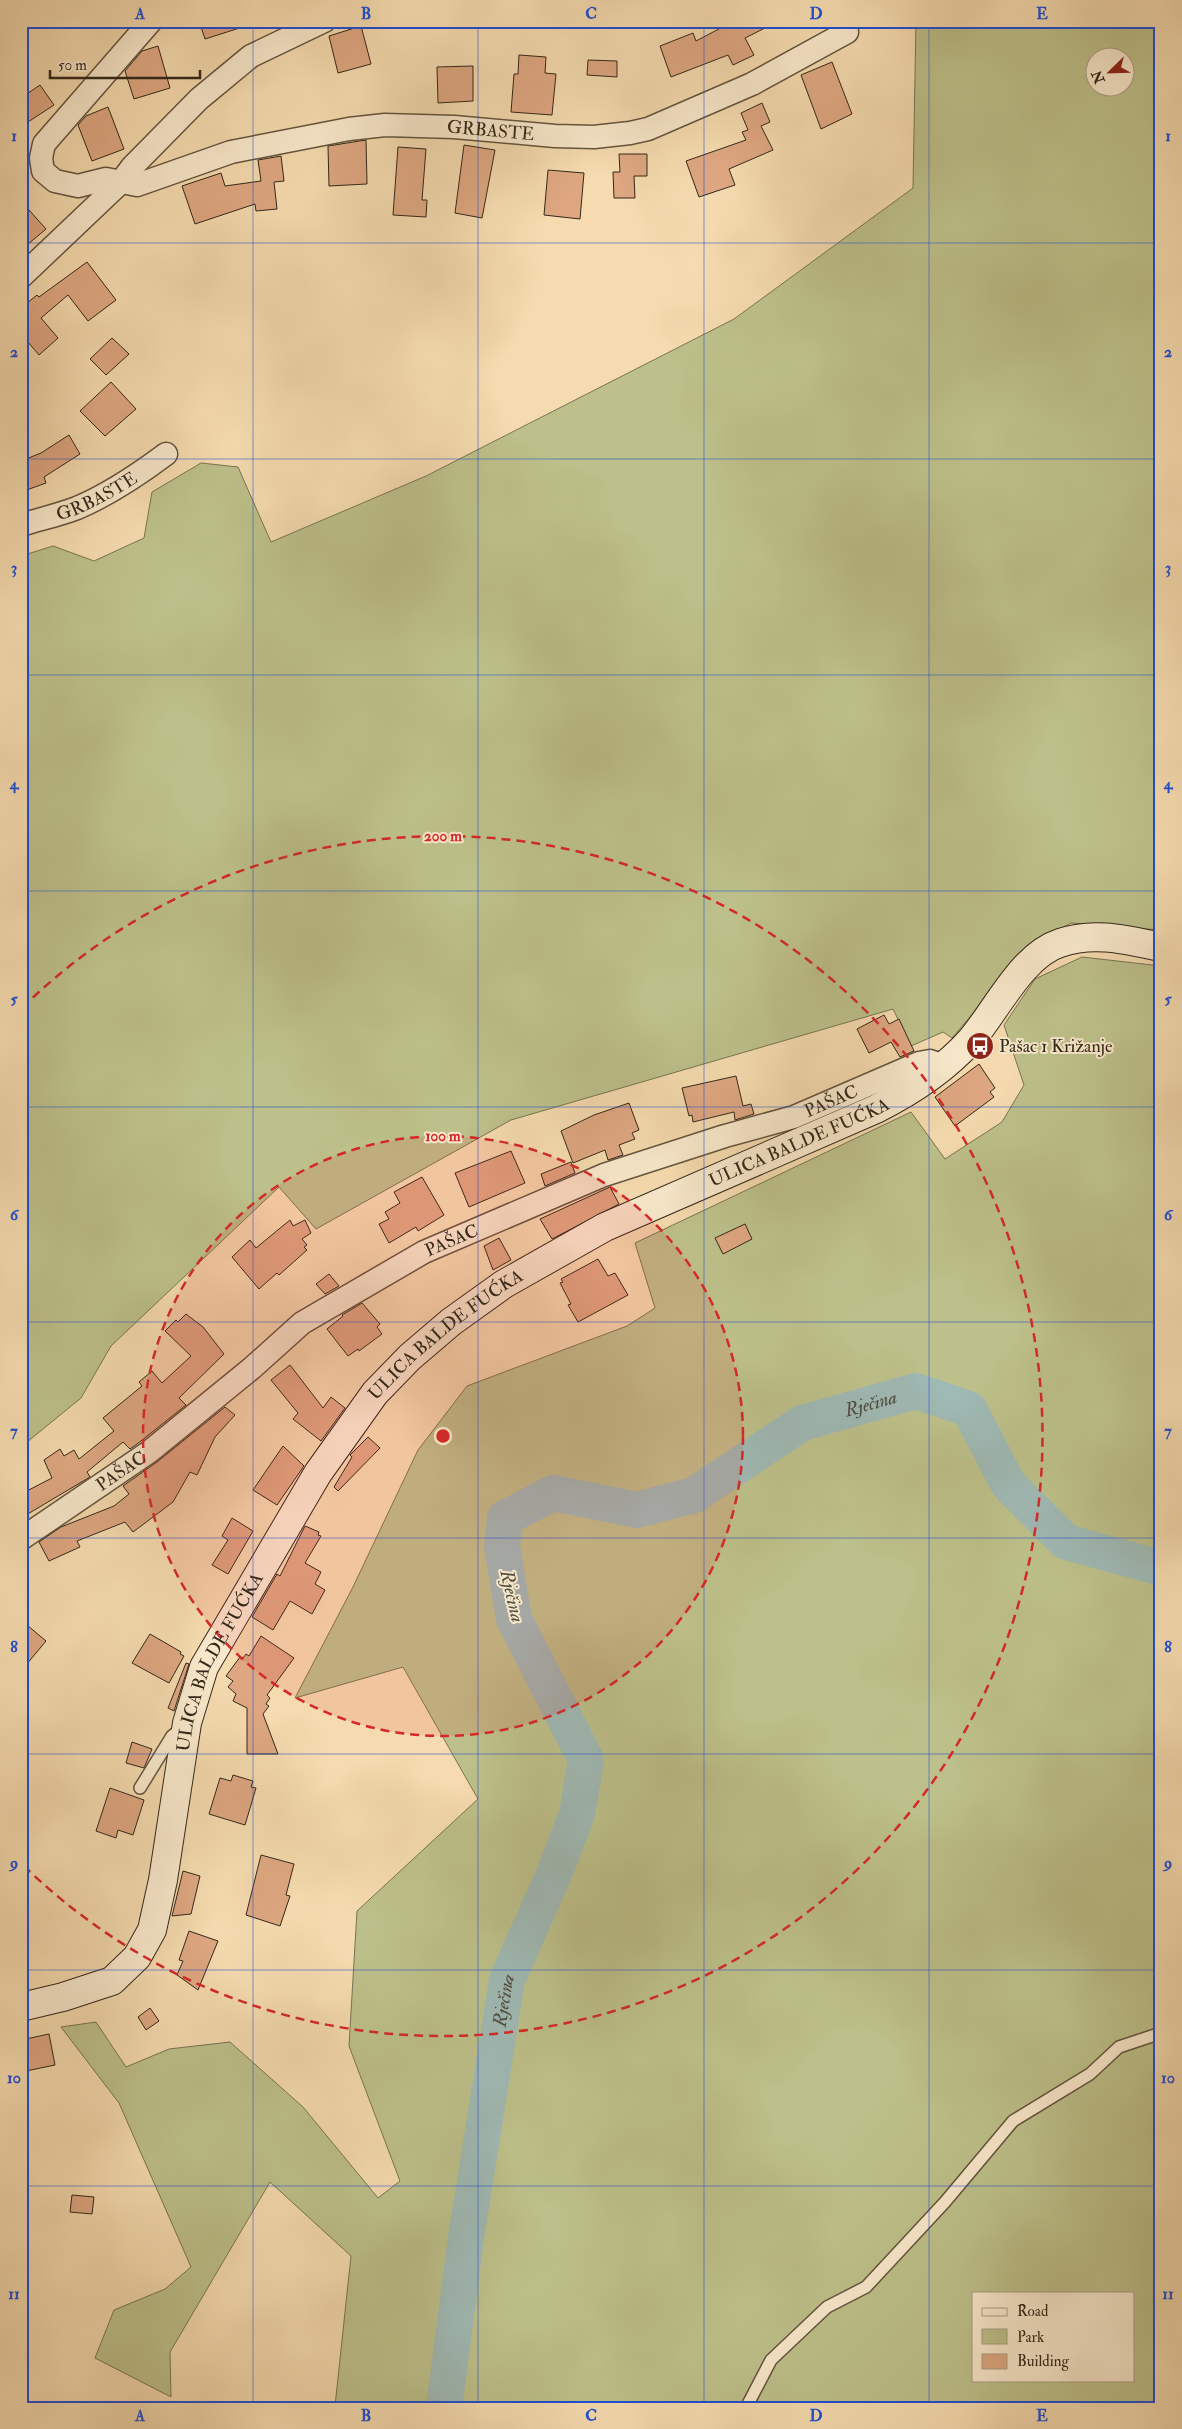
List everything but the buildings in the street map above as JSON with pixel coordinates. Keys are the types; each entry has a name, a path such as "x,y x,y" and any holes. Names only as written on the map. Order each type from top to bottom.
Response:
{"main road":[{"name":"ULICA BALDE FUĆKA","path":"21,2007 63,1997 112,1981 137,1957 152,1930 163,1880 187,1722 204,1667 318,1473 375,1393 410,1358 451,1322 504,1284 605,1227 876,1109 914,1089 944,1066 970,1040 1024,970 1047,948 1080,937 1104,936 1161,947"}],"street":[{"name":"GRBASTE","path":"151,21 44,144 41,158 43,171 55,181 78,186 106,179 137,185 184,167 240,150 349,129 386,126 454,127 555,136 594,137 630,133 648,129 752,84 847,32"},
{"path":"21,277 120,183 132,167 199,99 251,56 324,21"},
{"name":"GRBASTE","path":"21,525 75,509 99,498 123,485 166,454"},
{"name":"PAŠAC","path":"21,1539 149,1452 252,1368 302,1323 424,1252 604,1175 725,1136 794,1117 919,1063 930,1061 944,1066"}],"lane":[{"path":"140,1788 172,1736 187,1722"},
{"path":"746,2408 771,2360 827,2307 866,2287 945,2202 1013,2121 1090,2074 1120,2048 1161,2033"}],"green space":[{"path":"916,21 1161,21 1161,930 1071,923 1033,943 952,1038 943,1032 911,1046 893,1009 511,1120 316,1229 279,1187 111,1346 81,1398 21,1447 21,556 53,546 94,561 144,538 152,492 201,463 238,467 271,542 426,476 734,319 913,188"},
{"path":"1082,957 1161,966 1161,2408 339,2408 335,2406 351,2256 270,2182 170,2352 171,2397 95,2358 114,2310 165,2289 191,2267 119,2103 61,2027 96,2022 126,2067 169,2049 230,2042 303,2107 378,2198 400,2181 349,2046 357,1911 478,1799 403,1667 295,1698 353,1587 418,1450 467,1386 627,1326 655,1308 635,1243 911,1112 945,1159 1002,1122 1024,1085 1004,1025 1035,979"}],"waterway":[{"name":"Rječina","path":"444,2408 466,2238 507,1980 554,1874 577,1814 586,1760 514,1619 502,1546 505,1518 553,1493 637,1510 694,1495 802,1423 916,1391 969,1409 1008,1484 1066,1542 1161,1568"}],"place":[{"name":"Pašac 1 Križanje","path":"980,1046"}]}
